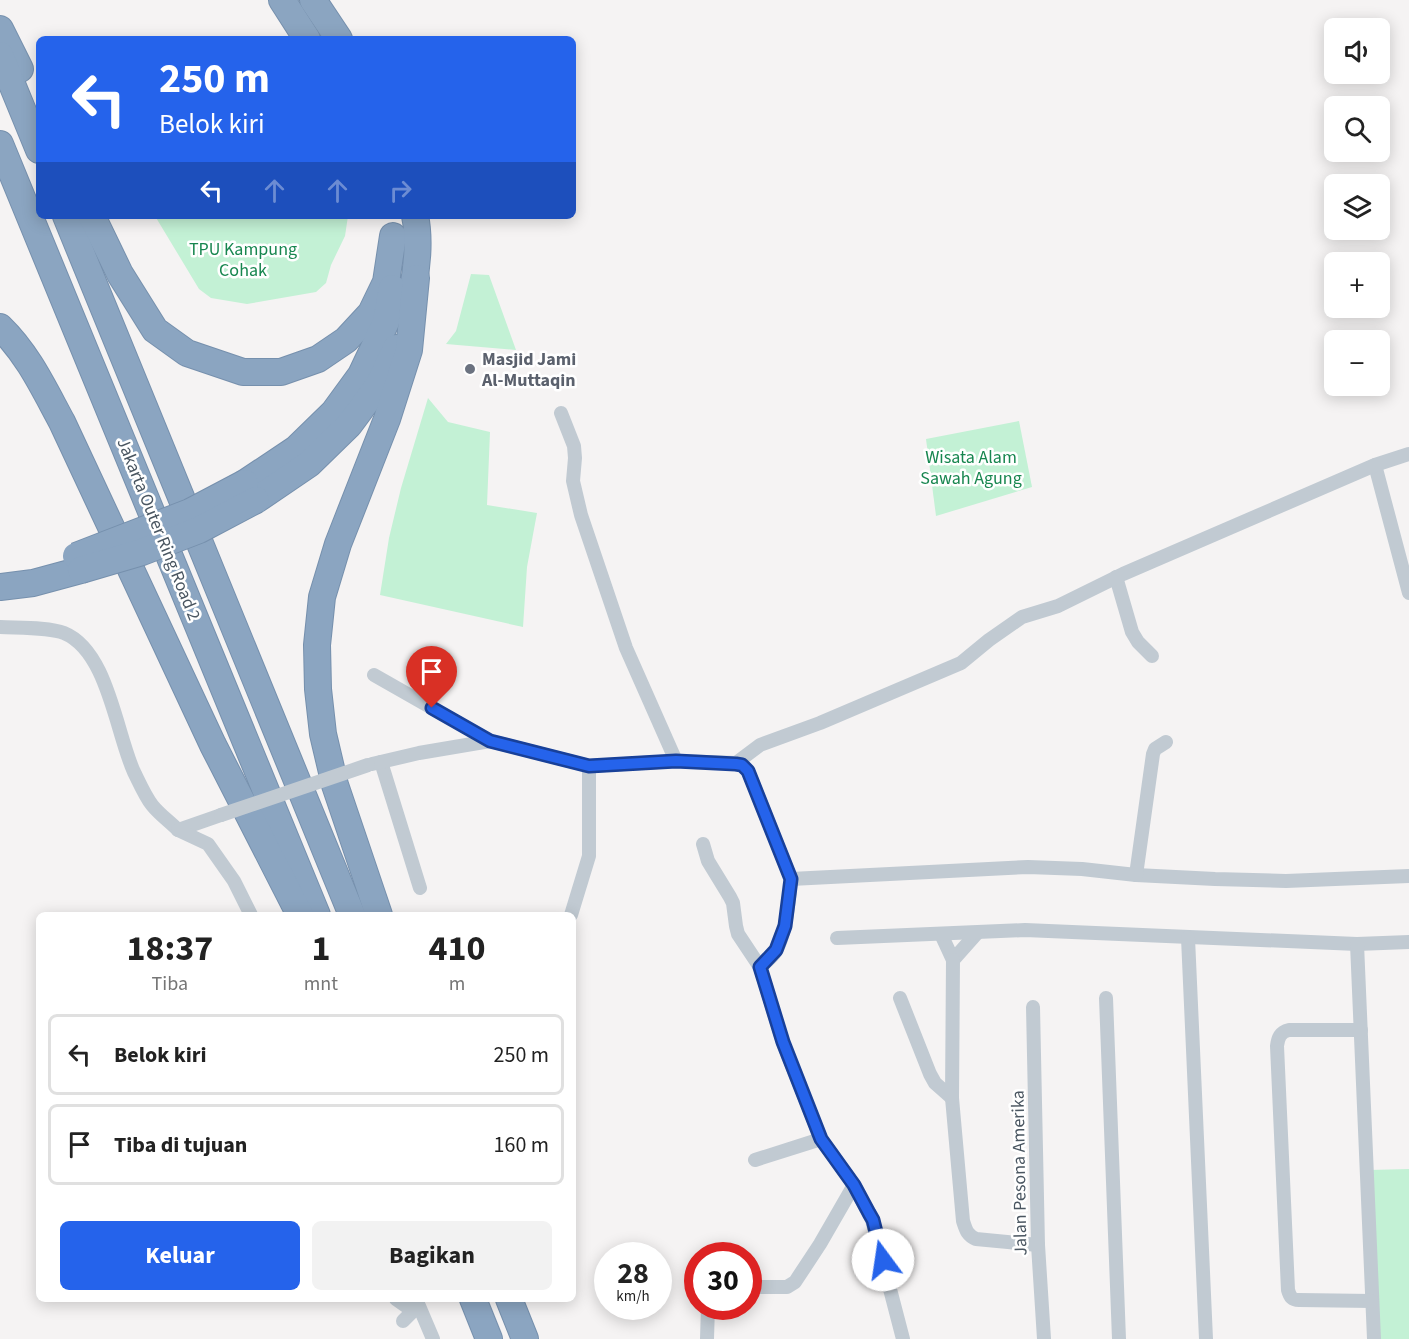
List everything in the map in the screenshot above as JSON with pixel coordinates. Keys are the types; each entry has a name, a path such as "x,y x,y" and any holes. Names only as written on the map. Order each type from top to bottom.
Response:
{"highway":[{"path":"282,0 305,36"},
{"path":"313,0 337,36"},
{"path":"0,29 36,102"},
{"path":"0,55 36,143"},
{"name":"Jakarta Outer Ring Road 2","path":"0,144 316,912"},
{"name":"Jakarta Outer Ring Road 2","path":"67,219 351,912"},
{"path":"93,219 120,274 155,330 187,353 243,372 281,372 318,359 346,340 371,313 386,282 391,226"},
{"path":"378,912 332,775 323,734 318,689 317,645 322,597 338,544 387,419 409,350 416,278 416,219"},
{"path":"250,491 334,412 361,375 386,322 393,283 391,226"},
{"path":"0,587 33,583 190,512 250,491 309,464 349,425 378,386 405,329 416,278"},
{"path":"0,327 12,339 38,376 62,422 213,745 298,912"},
{"path":"0,569 77,564"},
{"path":"474,1302 489,1339"},
{"path":"511,1303 525,1339"}],"street":[{"path":"561,413 574,446 573,481 581,515 626,648 676,761"},
{"path":"736,764 760,745 820,723 962,663 989,640 1022,617 1058,606 1116,577 1375,465 1409,454"},
{"path":"1375,465 1409,593"},
{"path":"1116,577 1132,632 1152,656"},
{"path":"0,627 63,632 82,644 94,661 107,691 134,771 152,804 178,830 208,844 234,881 250,912"},
{"path":"374,675 490,741 589,766 676,761 742,765 748,771 791,879 785,926 776,950 760,967"},
{"path":"178,830 374,764 419,753 490,741"},
{"path":"1136,875 1153,754 1155,749 1166,742"},
{"path":"374,764 420,888"},
{"path":"572,912 589,856 589,766"},
{"path":"702,844 708,861 730,897 738,934 760,967 783,1042 821,1139 854,1185 873,1220 903,1339"},
{"path":"791,879 1028,867 1215,879 1286,880 1409,876"},
{"path":"837,938 1025,930 1357,945 1409,942"},
{"path":"953,960 977,933"},
{"path":"941,934 953,960 952,1098 963,1221 967,1232 976,1239 1038,1245"},
{"path":"1188,938 1206,1339"},
{"path":"1357,945 1374,1339"},
{"path":"900,998 930,1074 940,1088 952,1098"},
{"path":"1106,998 1119,1339"},
{"name":"Jalan Pesona Amerika","path":"1033,1007 1038,1245 1044,1339"},
{"path":"1361,1030 1289,1030 1280,1035 1277,1046 1289,1296 1299,1300 1372,1300"},
{"path":"755,1160 821,1139"},
{"path":"762,1287 787,1287 798,1279 854,1185"},
{"path":"403,1321 416,1305 433,1339"},
{"path":"707,1339 708,1320"}],"green space":[{"name":"TPU Kampung Cohak","path":"157,219 348,219 345,236 331,265 326,283 316,292 247,304 211,298 199,289"},
{"path":"471,274 489,275 516,350 446,344 456,331"},
{"path":"428,398 448,422 490,432 487,505 537,513 527,567 523,627 380,595 389,538 401,488"},
{"name":"Wisata Alam Sawah Agung","path":"1019,421 1032,487 936,516 926,439"},
{"path":"1409,1169 1409,1339 1377,1339 1369,1170"}],"place":[{"name":"Masjid Jami Al-Muttaqin","path":"470,369"}],"route":[{"path":"432,708 490,741 589,766 689,761 742,765 748,771 791,879 785,926 773,955 760,967 783,1042 821,1139 854,1185 873,1220 883,1260"}]}
